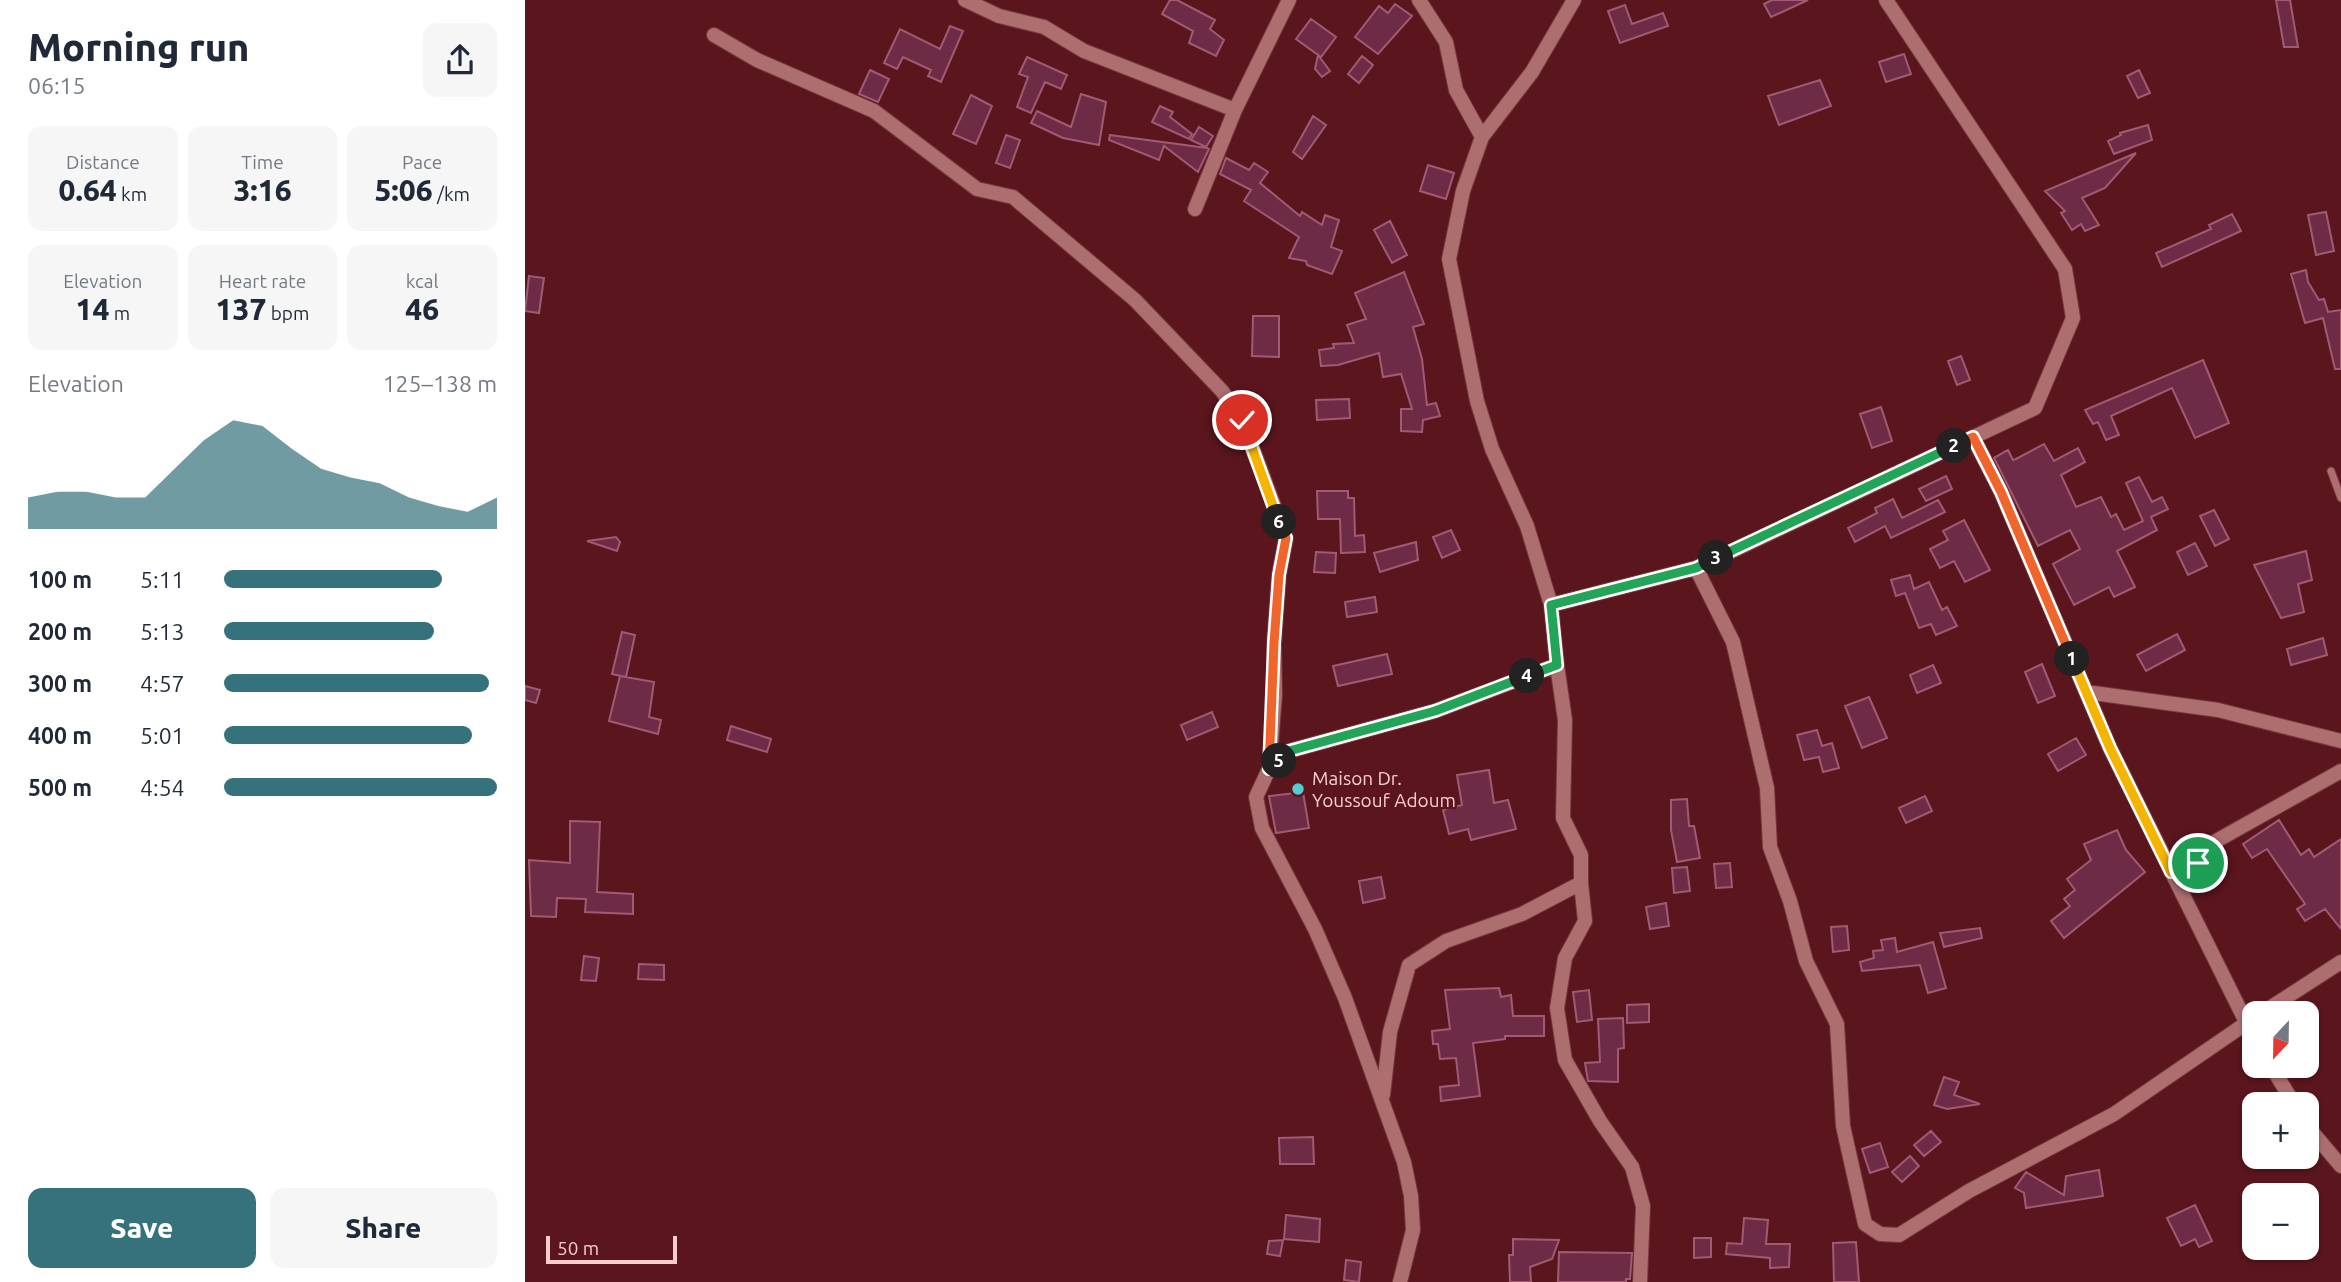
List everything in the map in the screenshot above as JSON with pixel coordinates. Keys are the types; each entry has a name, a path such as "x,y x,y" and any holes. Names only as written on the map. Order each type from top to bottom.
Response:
{"street":[{"path":"965,0 999,16 1044,27 1084,51 1235,110"},
{"path":"1195,209 1235,110 1289,0"},
{"path":"1419,0 1446,42 1456,90 1482,137"},
{"path":"1574,0 1532,72 1482,137 1463,191 1449,259 1477,401 1492,449 1527,527 1551,605 1565,720 1563,818 1581,855 1585,920 1566,958 1557,1008 1565,1060 1600,1121 1632,1167 1643,1206 1640,1282"},
{"path":"1551,605 1696,568 2035,408 2074,318 2065,269 1886,0"},
{"path":"714,35 757,60 874,111 977,189 1013,197 1135,300 1222,391 1242,420 1286,538 1279,575 1275,629 1269,769 1256,797 1262,828 1315,929 1345,998 1404,1162 1411,1196 1413,1230 1400,1282"},
{"path":"1973,437 2001,492 2086,691 2171,872 2242,1006"},
{"path":"1696,568 1733,642 1767,788 1770,847 1790,901 1806,961 1837,1024 1843,1126 1865,1224 1880,1234 1899,1235 1969,1191 2114,1114 2242,1026"},
{"path":"1269,769 1289,751 1435,711 1557,665"},
{"path":"2086,691 2218,710 2341,741"},
{"path":"2171,872 2198,863 2216,841 2341,771"},
{"path":"1383,1100 1390,1032 1409,965 1446,941 1522,914 1581,883"},
{"path":"2281,1001 2341,962"},
{"path":"2319,1140 2341,1166"}],"lane":[{"path":"2331,471 2341,498"}],"building":[{"path":"1170,0 1177,0 1215,20 1210,29 1224,40 1216,56 1189,43 1193,31 1162,14"},
{"path":"1772,0 1808,0 1771,17 1764,4"},
{"path":"2276,0 2290,0 2298,47 2284,47"},
{"path":"1395,4 1412,16 1378,54 1355,37 1379,6 1388,13"},
{"path":"1625,5 1632,24 1663,13 1668,26 1620,43 1608,11"},
{"path":"1311,19 1336,37 1321,57 1296,39"},
{"path":"950,26 963,31 941,82 928,76 931,70 903,57 897,69 884,63 900,29 940,49"},
{"path":"1904,54 1911,74 1886,82 1879,62"},
{"path":"1318,55 1330,71 1322,77 1315,69"},
{"path":"1362,56 1373,65 1359,83 1348,74"},
{"path":"1027,57 1067,75 1061,89 1045,82 1031,113 1017,107 1028,77 1019,74"},
{"path":"870,70 889,79 878,102 859,94"},
{"path":"2139,70 2150,93 2138,98 2127,76"},
{"path":"1820,80 1831,106 1779,125 1768,96"},
{"path":"1081,94 1106,102 1099,145 1063,138 1031,123 1037,111 1071,127"},
{"path":"971,95 992,106 976,144 953,134"},
{"path":"1160,106 1173,112 1170,117 1192,134 1189,139 1152,122"},
{"path":"1313,116 1326,125 1302,159 1293,152"},
{"path":"2148,125 2152,140 2114,154 2108,141 2121,135 2120,133"},
{"path":"1199,127 1213,136 1206,147 1191,140"},
{"path":"1006,135 1020,140 1010,168 996,163"},
{"path":"1110,135 1209,149 1198,172 1164,146 1159,160 1109,140"},
{"path":"2136,153 2105,188 2082,198 2099,225 2085,231 2081,224 2072,230 2061,213 2065,211 2045,191"},
{"path":"1226,158 1249,170 1254,163 1268,172 1260,183 1300,216 1302,212 1322,225 1325,215 1339,220 1331,247 1342,251 1332,274 1307,265 1306,261 1289,258 1299,237 1244,201 1251,190 1220,174"},
{"path":"1428,165 1454,173 1446,199 1420,191"},
{"path":"2326,212 2334,251 2316,255 2308,215"},
{"path":"2232,214 2241,231 2162,267 2156,253 2211,229 2209,225"},
{"path":"1390,221 1407,255 1392,263 1374,230"},
{"path":"2306,270 2308,282 2319,300 2324,299 2328,312 2341,310 2341,369 2335,369 2323,318 2305,323 2291,274"},
{"path":"1404,272 1424,324 1413,327 1422,359 1427,405 1436,403 1440,416 1423,420 1422,432 1401,431 1401,409 1412,409 1401,374 1383,377 1379,353 1338,365 1321,366 1319,350 1334,348 1333,344 1354,343 1347,325 1366,319 1355,293"},
{"path":"529,276 544,278 539,313 525,311"},
{"path":"1253,316 1279,316 1279,357 1252,356"},
{"path":"1961,356 1970,380 1957,385 1948,361"},
{"path":"2203,360 2229,423 2195,438 2172,388 2111,416 2119,435 2106,440 2098,422 2093,424 2085,410"},
{"path":"1349,399 1350,418 1317,420 1316,400"},
{"path":"1881,407 1892,441 1872,448 1860,414"},
{"path":"2044,444 2054,461 2078,448 2085,462 2061,475 2076,507 2101,497 2111,517 2116,514 2124,530 2143,521 2126,483 2139,477 2152,502 2162,497 2168,509 2151,517 2157,530 2117,551 2135,587 2114,597 2109,587 2074,605 2053,564 2080,549 2070,530 2038,546 1994,458 2008,450 2013,460"},
{"path":"1946,476 1952,489 1926,501 1919,489"},
{"path":"1317,491 1348,491 1348,498 1354,498 1355,536 1364,535 1365,552 1341,553 1340,519 1318,519"},
{"path":"1893,499 1902,518 1938,500 1945,512 1891,538 1885,526 1855,542 1848,528 1877,513 1875,508"},
{"path":"2214,510 2229,539 2215,546 2200,516"},
{"path":"1964,520 1990,570 1965,582 1954,561 1940,568 1930,549 1948,540 1943,531"},
{"path":"1451,530 1460,550 1442,558 1433,537"},
{"path":"616,537 620,542 617,551 587,541"},
{"path":"1416,542 1418,560 1380,572 1374,553"},
{"path":"2195,543 2207,566 2188,575 2177,552"},
{"path":"2306,551 2312,580 2298,584 2304,612 2281,618 2254,565"},
{"path":"1316,552 1336,553 1335,573 1314,572"},
{"path":"1910,575 1914,589 1929,582 1942,610 1947,607 1957,626 1936,635 1931,624 1919,628 1905,593 1896,596 1891,580"},
{"path":"1375,597 1377,612 1347,617 1345,602"},
{"path":"622,632 635,635 626,677 612,674"},
{"path":"2177,634 2185,650 2146,671 2137,655"},
{"path":"2323,638 2327,655 2291,665 2287,649"},
{"path":"1387,654 1392,674 1338,686 1333,666"},
{"path":"2042,664 2055,696 2038,703 2025,672"},
{"path":"1933,665 1941,683 1917,693 1910,675"},
{"path":"620,676 654,682 649,717 661,720 658,734 609,721"},
{"path":"525,686 540,690 536,703 525,700"},
{"path":"1869,697 1887,738 1862,748 1845,706"},
{"path":"1212,712 1218,727 1187,740 1181,725"},
{"path":"731,726 771,739 767,752 727,740"},
{"path":"1817,730 1822,746 1832,743 1839,768 1823,772 1819,757 1804,760 1797,735"},
{"path":"2076,738 2086,755 2058,771 2048,754"},
{"path":"1489,770 1494,803 1508,800 1516,829 1471,840 1468,829 1449,834 1443,810 1462,805 1457,775"},
{"path":"1303,792 1309,828 1276,833 1269,796"},
{"path":"1925,796 1932,811 1906,823 1899,808"},
{"path":"1687,799 1689,826 1694,826 1700,858 1677,862 1671,830 1671,800"},
{"path":"2279,820 2301,855 2309,849 2314,857 2341,839 2341,929 2325,909 2305,921 2297,909 2305,904 2267,849 2252,858 2243,844"},
{"path":"570,821 600,822 597,892 633,894 633,914 585,912 586,899 557,898 556,917 531,916 529,860 570,863"},
{"path":"2117,830 2126,850 2145,872 2064,938 2051,921 2070,906 2064,899 2075,890 2067,879 2091,860 2084,844"},
{"path":"1730,863 1732,887 1716,888 1714,864"},
{"path":"1687,867 1690,891 1674,893 1672,868"},
{"path":"1381,877 1385,898 1363,903 1359,881"},
{"path":"1666,903 1669,926 1650,929 1646,907"},
{"path":"1847,926 1849,950 1833,952 1831,927"},
{"path":"1980,928 1982,938 1944,947 1940,933"},
{"path":"1895,938 1897,952 1933,942 1946,988 1928,993 1920,965 1862,971 1860,962 1874,958 1873,951 1883,950 1881,940"},
{"path":"584,956 599,958 596,981 581,980"},
{"path":"639,964 664,965 664,980 638,979"},
{"path":"1499,988 1501,997 1511,995 1513,1016 1544,1016 1544,1036 1505,1036 1505,1039 1473,1043 1480,1096 1441,1101 1440,1087 1459,1085 1456,1058 1440,1059 1438,1044 1433,1044 1432,1031 1450,1029 1445,990"},
{"path":"1589,990 1592,1020 1577,1022 1573,992"},
{"path":"1649,1004 1649,1022 1627,1023 1627,1005"},
{"path":"1623,1018 1624,1048 1618,1049 1618,1082 1588,1081 1585,1063 1600,1062 1598,1019"},
{"path":"1944,1077 1959,1082 1954,1095 1980,1104 1947,1109 1934,1105"},
{"path":"1931,1131 1941,1142 1924,1156 1914,1145"},
{"path":"1313,1137 1314,1164 1280,1164 1279,1138"},
{"path":"1880,1143 1888,1167 1870,1173 1862,1149"},
{"path":"1910,1156 1919,1166 1902,1182 1892,1172"},
{"path":"2099,1170 2103,1196 2026,1208 2024,1193 2015,1188 2026,1172 2064,1195 2066,1176"},
{"path":"2195,1205 2212,1241 2199,1247 2195,1239 2181,1246 2167,1218"},
{"path":"1286,1215 1320,1219 1319,1242 1284,1239"},
{"path":"1744,1218 1768,1220 1766,1244 1790,1244 1789,1267 1770,1268 1770,1258 1726,1254 1727,1243 1742,1244"},
{"path":"1694,1238 1711,1238 1711,1257 1694,1258"},
{"path":"1513,1239 1559,1240 1552,1259 1530,1267 1531,1282 1510,1282 1509,1255 1513,1255"},
{"path":"1283,1240 1280,1256 1267,1254 1269,1241"},
{"path":"1856,1242 1859,1282 1834,1282 1833,1243"},
{"path":"1559,1252 1632,1253 1630,1279 1626,1279 1626,1282 1558,1282"},
{"path":"1346,1260 1361,1262 1359,1282 1344,1280"}],"place":[{"name":"Maison Dr. Youssouf Adoum","path":"1298,789"}],"route":[{"path":"1242,420 1272,508 1286,538 1279,575 1274,643 1275,695 1269,769 1289,751 1435,711 1557,665 1551,605 1696,568 1973,437 2001,492 2110,748 2171,872 2198,863"}]}
